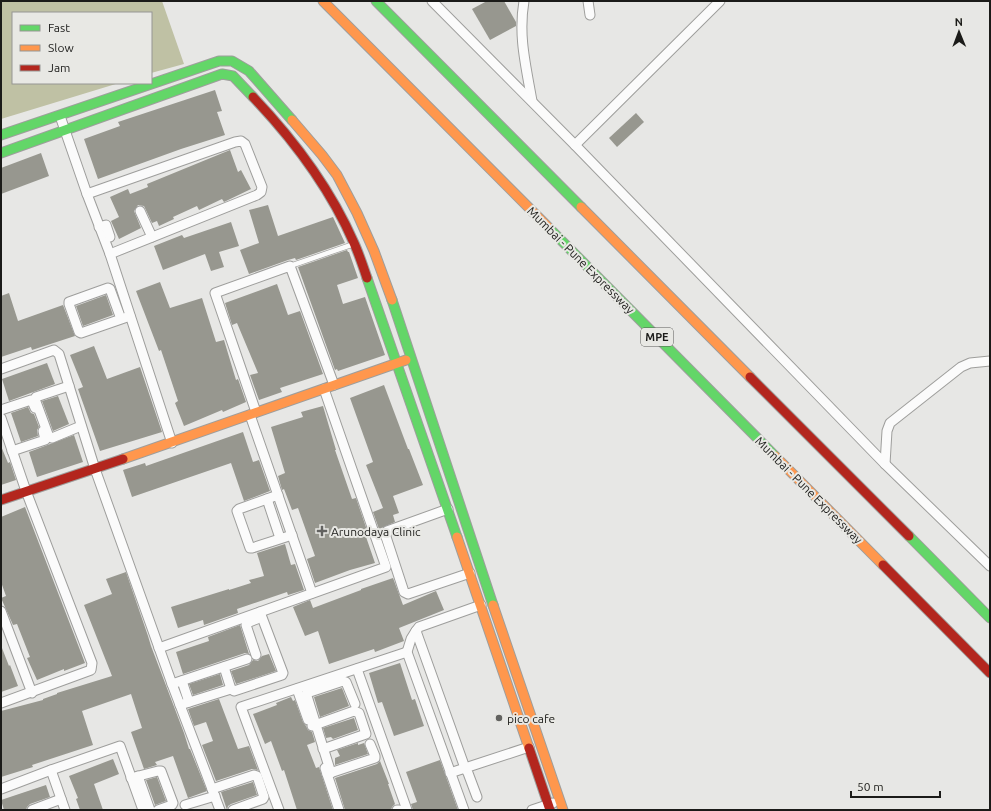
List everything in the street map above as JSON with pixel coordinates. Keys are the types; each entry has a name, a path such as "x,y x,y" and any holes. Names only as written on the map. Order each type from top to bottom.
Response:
{"main road":[{"name":"Mumbai - Pune Expressway","path":"323,1 990,673"},
{"path":"376,1 990,618"},
{"path":"1,135 219,61 232,61 249,71 322,155 337,175 374,250 412,358 473,547 563,810"},
{"path":"1,153 222,74 233,76 277,122 322,181 355,244 448,509 549,807"},
{"path":"1,500 172,443 253,413 412,358"}],"street":[{"path":"432,1 575,144 885,464 990,566"},
{"path":"524,1 521,39 532,101"},
{"path":"588,1 590,15"},
{"path":"575,144 720,1"},
{"path":"60,116 110,254 125,317 172,443"},
{"path":"87,194 241,141 245,144 262,187 261,192 257,195 110,254"},
{"path":"140,210 152,237"},
{"path":"99,227 106,225 110,237"},
{"path":"312,593 278,495 215,293 290,266 334,385"},
{"path":"108,288 110,289 125,317 81,333 79,332 69,304 70,302 108,288"},
{"path":"1,369 54,350 59,354 95,469 159,648 172,684 185,704"},
{"path":"885,464 887,431 890,423 962,367 970,363 990,362"},
{"path":"69,386 36,397 35,399 49,437 52,438 81,426"},
{"path":"159,648 261,615 312,593 386,566 324,389"},
{"path":"1,410 31,400 46,438 46,440 12,451"},
{"path":"1,418 26,491 92,663 91,670 1,703"},
{"path":"278,495 237,511 250,548 292,534"},
{"path":"267,499 280,538"},
{"path":"448,509 387,531 386,537 404,592 408,594 470,573"},
{"path":"464,810 407,652 411,639 419,627 481,605"},
{"path":"1,611 32,692"},
{"path":"256,655 246,625 261,615"},
{"path":"185,704 231,689 234,691 282,675 283,673 261,615"},
{"path":"416,631 465,768 477,797"},
{"path":"329,773 313,725 306,696 307,693 357,669 407,652"},
{"path":"172,684 247,659"},
{"path":"224,667 231,689"},
{"path":"357,669 407,810"},
{"path":"182,681 185,704 215,790 220,810"},
{"path":"279,810 264,783 241,707 297,689 343,681 346,682 355,704"},
{"path":"350,692 364,687"},
{"path":"297,689 323,749 339,810"},
{"path":"313,725 357,711 366,734"},
{"path":"323,749 378,731"},
{"path":"329,773 375,758 370,744"},
{"path":"1,789 120,746 150,810"},
{"path":"450,773 529,747"},
{"path":"51,770 65,810"},
{"path":"135,777 161,771 172,805 158,810"},
{"path":"186,805 200,801 215,790 254,775 257,776 264,783 263,799 234,810"},
{"path":"135,777 143,810"},
{"path":"215,790 225,810"},
{"path":"32,810 61,799"},
{"path":"200,801 203,810"},
{"path":"532,810 549,807 560,801"}],"lane":[{"path":"290,266 355,244"}],"shaded area":[{"path":"1,1 162,1 184,64 152,73 152,12 12,12 12,84 116,84 1,119"}],"building":[{"path":"487,1 504,1 516,22 516,26 490,40 472,9"},
{"path":"215,90 222,111 217,112 225,135 98,179 84,139 120,126 118,122"},
{"path":"636,113 644,122 617,147 609,138"},
{"path":"230,150 238,172 241,170 251,189 224,202 222,199 199,210 197,206 173,217 174,219 159,226 157,221 152,223 144,206 138,205 134,211 141,228 119,239 111,221 119,217 110,197 128,189 130,194 148,187 147,184"},
{"path":"41,153 49,176 1,194 1,168"},
{"path":"268,205 278,236 333,217 345,243 296,260 295,258 288,260 249,274 240,250 259,243 249,210"},
{"path":"231,222 239,246 219,252 224,267 211,271 205,254 163,270 154,246 182,235 184,238"},
{"path":"347,250 358,278 337,285 343,304 365,297 385,355 338,371 337,369 335,370 298,267"},
{"path":"160,282 170,308 202,298 216,342 224,340 236,380 238,379 246,402 223,412 222,410 184,426 175,403 178,401 161,350 159,351 136,291"},
{"path":"277,284 288,315 300,311 323,374 280,388 282,392 259,400 250,375 258,373 237,323 232,325 225,303"},
{"path":"9,293 18,321 63,305 75,336 32,350 31,347 1,357 1,296"},
{"path":"106,295 113,315 83,326 76,306"},
{"path":"94,346 107,379 140,367 162,432 100,451 78,389 83,387 70,355"},
{"path":"47,363 55,384 9,401 2,379"},
{"path":"384,385 423,485 393,496 399,513 393,515 395,522 379,529 373,512 383,508 366,465 373,462 350,398"},
{"path":"58,396 69,424 53,431 42,401"},
{"path":"323,406 335,450 352,499 356,498 368,533 365,534 375,563 350,570 315,583 307,559 315,556 298,508 292,510 284,489 282,490 278,476 285,473 271,427 303,417 301,412"},
{"path":"28,407 31,413 34,414 39,427 37,430 38,436 21,442 11,413"},
{"path":"243,432 253,462 259,460 270,491 244,501 231,463 132,497 123,470 145,463 146,466"},
{"path":"74,435 83,462 37,477 29,452"},
{"path":"1,446 8,463 10,462 16,480 1,485"},
{"path":"25,507 85,663 64,671 64,669 37,680 27,658 30,657 17,624 13,625 1,598 6,596 1,582 1,517"},
{"path":"285,544 291,565 295,564 304,590 288,595 287,592 237,609 238,613 204,625 203,620 178,628 171,607 251,583 249,580 264,576 257,553"},
{"path":"126,572 151,646 189,749 207,791 188,798 173,756 155,762 157,765 144,769 131,732 142,728 131,694 82,711 93,745 1,777 1,711 43,700 57,693 112,676 84,605 112,594 106,579"},
{"path":"393,578 403,605 436,591 444,610 399,628 404,641 375,652 374,649 329,664 318,631 305,636 293,607 310,600 313,608"},
{"path":"240,625 249,654 245,653 183,674 176,652 209,641 208,637"},
{"path":"1,648 9,666 10,665 18,686 1,692"},
{"path":"269,654 276,671 236,684 231,671 249,665 253,660 258,661 262,656"},
{"path":"400,663 412,700 415,699 424,726 394,736 382,702 378,703 369,673"},
{"path":"220,674 223,685 193,695 189,684"},
{"path":"342,688 349,706 320,717 314,697"},
{"path":"291,697 293,701 295,700 303,722 308,730 312,732 315,742 307,745 316,768 319,767 333,810 297,810 284,770 282,771 271,741 265,744 253,714 277,705 276,703"},
{"path":"219,699 238,749 249,746 258,770 252,769 216,781 202,745 213,741 206,722 194,726 188,709"},
{"path":"354,718 358,730 333,739 331,737 326,738 323,728"},
{"path":"358,743 358,745 364,743 368,754 335,765 335,758 340,756 337,750"},
{"path":"113,759 119,774 94,784 103,810 80,810 76,799 78,798 69,776"},
{"path":"440,760 458,810 413,810 411,804 417,802 406,772"},
{"path":"380,761 395,804 391,810 345,810 335,778 377,764"},
{"path":"157,777 166,801 155,805 146,780"},
{"path":"253,782 257,795 231,804 228,806 227,810 221,792"},
{"path":"46,785 50,797 30,804 26,810 4,810 1,800"}],"traffic: fast":[{"path":"376,1 581,207"},
{"path":"152,84 219,61 232,61 249,71 292,120"},
{"path":"1,153 222,74 233,76 253,97"},
{"path":"1,135 151,84"},
{"path":"549,228 775,456"},
{"path":"367,278 457,537"},
{"path":"392,300 493,605"},
{"path":"909,536 990,618"}],"traffic: slow":[{"path":"323,1 549,228"},
{"path":"292,120 337,175 357,213 374,251 392,300"},
{"path":"581,207 750,377"},
{"path":"123,459 406,360"},
{"path":"775,456 883,565"},
{"path":"457,537 529,748"},
{"path":"493,605 563,810"}],"traffic: jam":[{"path":"253,97 297,148 334,203 358,251 367,278"},
{"path":"750,377 909,536"},
{"path":"1,500 123,459"},
{"path":"883,565 990,673"},
{"path":"529,748 550,810"}],"place":[{"name":"Arunodaya Clinic","path":"322,531"},
{"name":"pico cafe","path":"499,718"}]}
